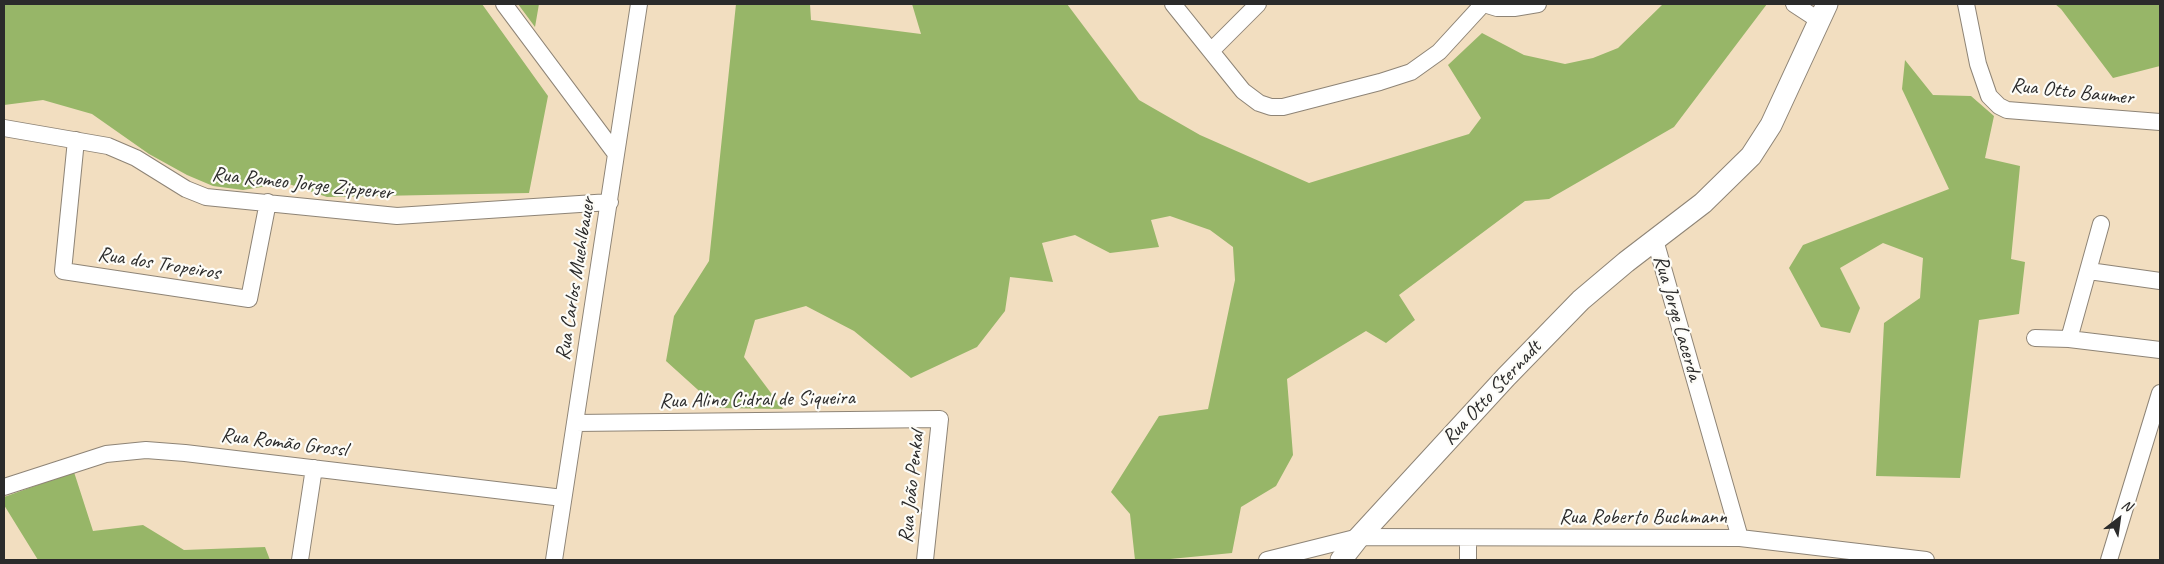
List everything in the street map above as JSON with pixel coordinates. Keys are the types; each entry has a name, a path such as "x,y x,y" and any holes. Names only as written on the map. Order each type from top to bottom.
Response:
{"main road":[{"name":"Rua Jorge Lacerda","path":"1655,240 1703,203 1750,156 1771,125 1823,13"},
{"name":"Rua Otto Sternadt","path":"1341,560 1359,537 1551,330 1604,280 1655,240"}],"street":[{"path":"504,4 616,154"},
{"name":"Rua Carlos Muehlbauer","path":"554,560 639,4"},
{"path":"1173,4 1250,97 1259,103 1271,107 1283,106 1380,82 1411,72 1439,52 1483,4 1497,8 1514,8 1538,4"},
{"path":"1211,51 1258,4"},
{"path":"1794,4 1823,13"},
{"name":"Rua Otto Baumer","path":"1966,4 1978,64 1988,96 1999,106 2007,110 2160,122"},
{"name":"Rua Romeo Jorge Zipperer","path":"4,128 94,142 121,151 196,194 206,197 397,216 610,202"},
{"name":"Rua dos Tropeiros","path":"76,140 63,271 249,299 268,202"},
{"path":"2070,339 2101,224"},
{"name":"Rua Jorge Lacerda","path":"1655,240 1740,538"},
{"path":"2089,271 2160,281"},
{"path":"2035,338 2070,339 2160,350"},
{"path":"2109,560 2160,393"},
{"name":"Rua Alino Cidral de Siqueira","path":"575,423 940,419"},
{"name":"Rua João Penkal","path":"925,560 940,419"},
{"name":"Rua Romão Grossl","path":"4,487 84,460 127,451 166,451 563,498"},
{"path":"300,560 314,468"},
{"name":"Rua Roberto Buchmann","path":"1267,560 1359,537 1740,538 1918,560"},
{"path":"1468,538 1468,560"}],"green space":[{"path":"4,4 482,4 548,96 529,193 327,197 286,183 243,190 213,186 187,175 149,154 92,114 43,100 4,105"},
{"path":"518,4 539,4 535,27"},
{"path":"736,4 810,4 811,20 921,34 912,4 1067,4 1139,100 1200,135 1309,183 1469,134 1481,118 1448,65 1482,33 1524,55 1565,64 1593,58 1618,48 1663,4 1767,4 1674,127 1549,199 1525,201 1399,295 1415,320 1386,343 1366,331 1287,379 1293,455 1276,486 1241,507 1232,553 1160,560 1135,560 1130,514 1111,492 1159,416 1208,409 1235,280 1233,247 1210,230 1170,216 1151,220 1159,247 1110,253 1075,235 1042,243 1053,282 1010,277 1005,311 977,347 911,378 854,331 806,306 755,320 744,357 783,409 718,408 666,361 674,316 709,261"},
{"path":"2055,4 2160,4 2160,66 2113,78 2061,9"},
{"path":"1905,60 1933,95 1971,96 1994,116 1985,158 2020,166 2011,259 2025,262 2019,314 1979,320 1960,478 1876,476 1884,323 1920,298 1923,258 1883,243 1840,268 1860,308 1850,333 1821,327 1789,268 1803,245 1949,189 1902,89"},
{"path":"74,472 93,531 143,525 184,550 265,547 270,560 38,560 4,505 4,497"}]}
